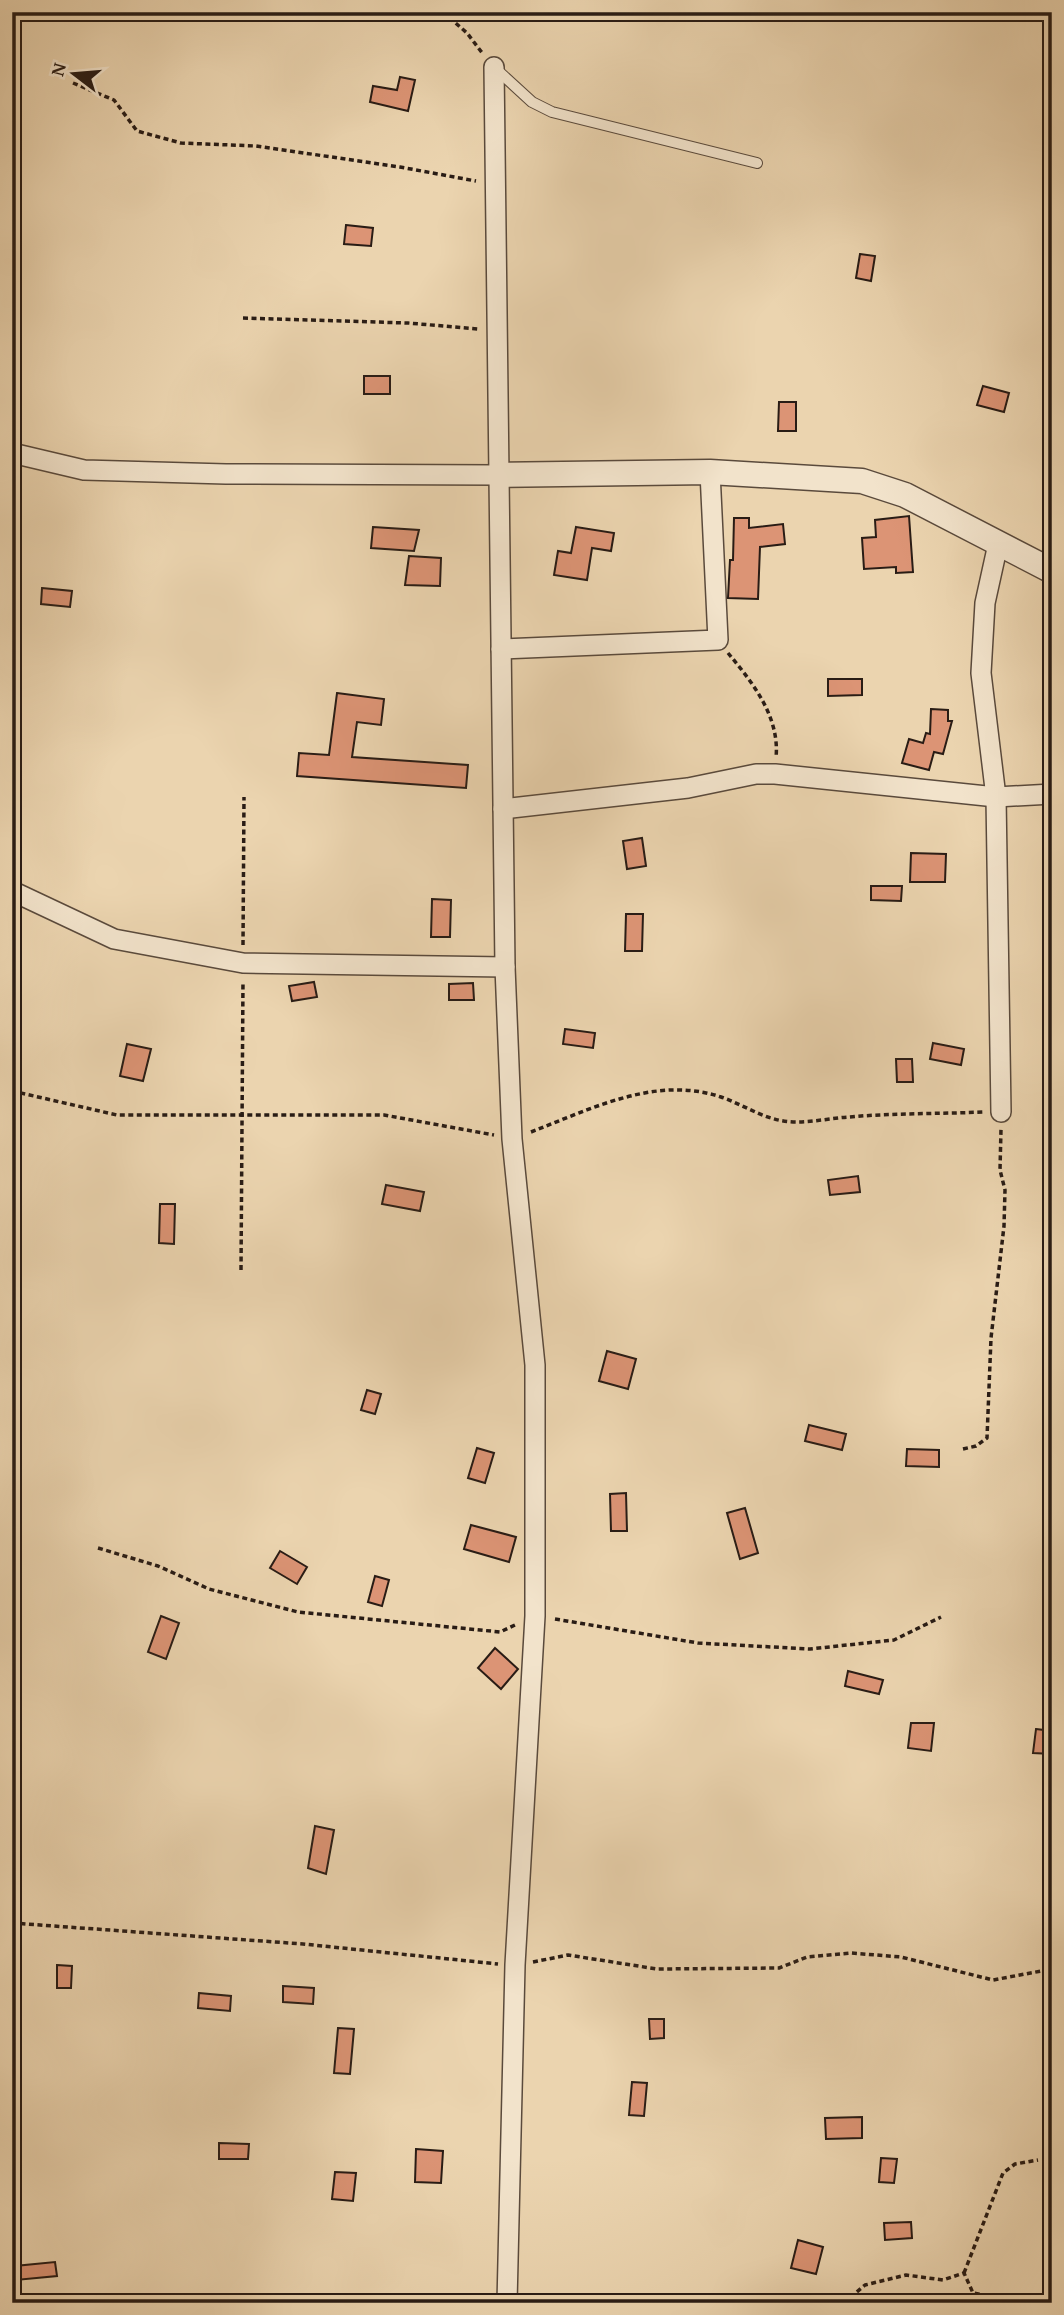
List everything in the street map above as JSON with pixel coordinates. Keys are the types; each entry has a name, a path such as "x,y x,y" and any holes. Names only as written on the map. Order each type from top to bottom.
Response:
{"street":[{"path":"494,67 505,967 512,1139 535,1364 535,1616 515,1965 507,2303"},
{"path":"12,453 84,470 226,474 498,475 710,471 862,481 905,495 1052,571"},
{"path":"501,649 718,640 710,471"},
{"path":"998,544 985,603 981,673 996,797 1001,1112"},
{"path":"503,809 688,788 757,774 996,797 1052,794"},
{"path":"12,891 114,939 243,963 505,967"}],"lane":[{"path":"494,67 531,103 552,112 757,163"}],"path":[{"path":"443,12 467,33 494,67"},
{"path":"73,83 114,100 138,131 181,143 256,146 400,167 496,185"},
{"path":"243,318 408,323 497,331"},
{"path":"718,640 752,682 767,707 777,748 775,774"},
{"path":"241,1270 244,797"},
{"path":"12,1091 117,1115 384,1115 512,1139 599,1106 653,1090 685,1089 721,1097 772,1120 796,1122 850,1116 1001,1112 1000,1170 1005,1190 1004,1226 991,1338 988,1438 976,1446 964,1449"},
{"path":"12,1923 303,1944 515,1965 568,1955 657,1969 779,1968 807,1958 851,1953 901,1957 993,1980 1052,1969"},
{"path":"844,2303 865,2285 906,2274 943,2280 964,2273 1003,2173 1015,2164 1038,2160"},
{"path":"964,2273 973,2293 1028,2303"}],"building":[{"path":"400,77 415,80 408,111 370,102 373,86 397,90"},
{"path":"346,225 373,228 371,246 344,244"},
{"path":"860,254 875,256 871,281 856,278"},
{"path":"364,376 390,376 390,394 364,394"},
{"path":"983,386 1009,393 1004,412 977,405"},
{"path":"779,402 796,402 796,431 778,431"},
{"path":"909,516 913,572 896,573 896,567 864,569 862,538 876,537 875,520"},
{"path":"734,518 749,518 749,528 783,524 785,544 760,547 758,599 728,598 730,560 733,560"},
{"path":"373,527 419,530 414,551 371,548"},
{"path":"576,527 614,533 611,551 592,548 587,580 554,575 558,551 571,553"},
{"path":"409,556 441,558 440,586 405,585"},
{"path":"42,588 72,591 70,607 41,604"},
{"path":"828,679 862,679 862,695 828,696"},
{"path":"337,693 384,699 381,725 357,722 352,757 468,765 466,788 297,776 299,753 329,755"},
{"path":"931,709 948,710 948,721 952,721 943,754 934,752 929,770 902,763 909,739 923,743 926,733 930,734"},
{"path":"642,838 646,866 627,869 623,841"},
{"path":"911,853 946,854 945,882 910,882"},
{"path":"871,886 902,886 901,901 871,900"},
{"path":"432,899 451,900 450,937 431,937"},
{"path":"626,914 643,914 642,951 625,951"},
{"path":"314,982 317,997 292,1001 289,986"},
{"path":"473,983 474,1000 449,1000 449,984"},
{"path":"565,1029 595,1033 593,1048 563,1044"},
{"path":"933,1043 964,1049 961,1065 930,1059"},
{"path":"127,1044 151,1049 143,1081 120,1076"},
{"path":"896,1059 912,1059 913,1082 897,1082"},
{"path":"858,1176 860,1192 830,1195 828,1180"},
{"path":"386,1185 424,1192 420,1211 382,1204"},
{"path":"160,1204 175,1204 174,1244 159,1243"},
{"path":"607,1351 636,1359 628,1389 599,1381"},
{"path":"367,1390 381,1394 375,1414 361,1410"},
{"path":"809,1425 846,1434 842,1450 805,1441"},
{"path":"477,1448 494,1453 485,1483 468,1478"},
{"path":"907,1449 939,1450 939,1467 906,1466"},
{"path":"626,1493 627,1531 611,1531 610,1494"},
{"path":"745,1508 758,1553 740,1559 727,1513"},
{"path":"471,1525 516,1537 509,1562 464,1549"},
{"path":"280,1551 307,1567 297,1584 270,1568"},
{"path":"375,1576 389,1580 382,1606 368,1602"},
{"path":"161,1616 179,1623 166,1659 148,1652"},
{"path":"495,1648 518,1669 501,1689 478,1668"},
{"path":"848,1671 883,1680 879,1694 845,1686"},
{"path":"911,1723 934,1723 931,1751 908,1748"},
{"path":"1036,1729 1052,1731 1052,1754 1033,1753"},
{"path":"315,1826 334,1830 326,1874 308,1868"},
{"path":"57,1965 72,1966 71,1988 57,1988"},
{"path":"283,1986 314,1988 313,2004 283,2002"},
{"path":"199,1993 231,1996 230,2011 198,2008"},
{"path":"649,2019 664,2019 664,2038 650,2039"},
{"path":"338,2028 354,2029 350,2074 334,2073"},
{"path":"632,2082 647,2083 644,2116 629,2115"},
{"path":"862,2117 862,2138 826,2139 825,2118"},
{"path":"219,2143 249,2144 248,2159 219,2159"},
{"path":"416,2149 443,2151 441,2183 415,2182"},
{"path":"881,2158 897,2159 894,2183 879,2182"},
{"path":"335,2172 356,2173 353,2201 332,2199"},
{"path":"911,2222 912,2238 885,2240 884,2223"},
{"path":"798,2240 823,2247 816,2274 791,2268"},
{"path":"55,2262 57,2276 16,2280 15,2266"}]}
